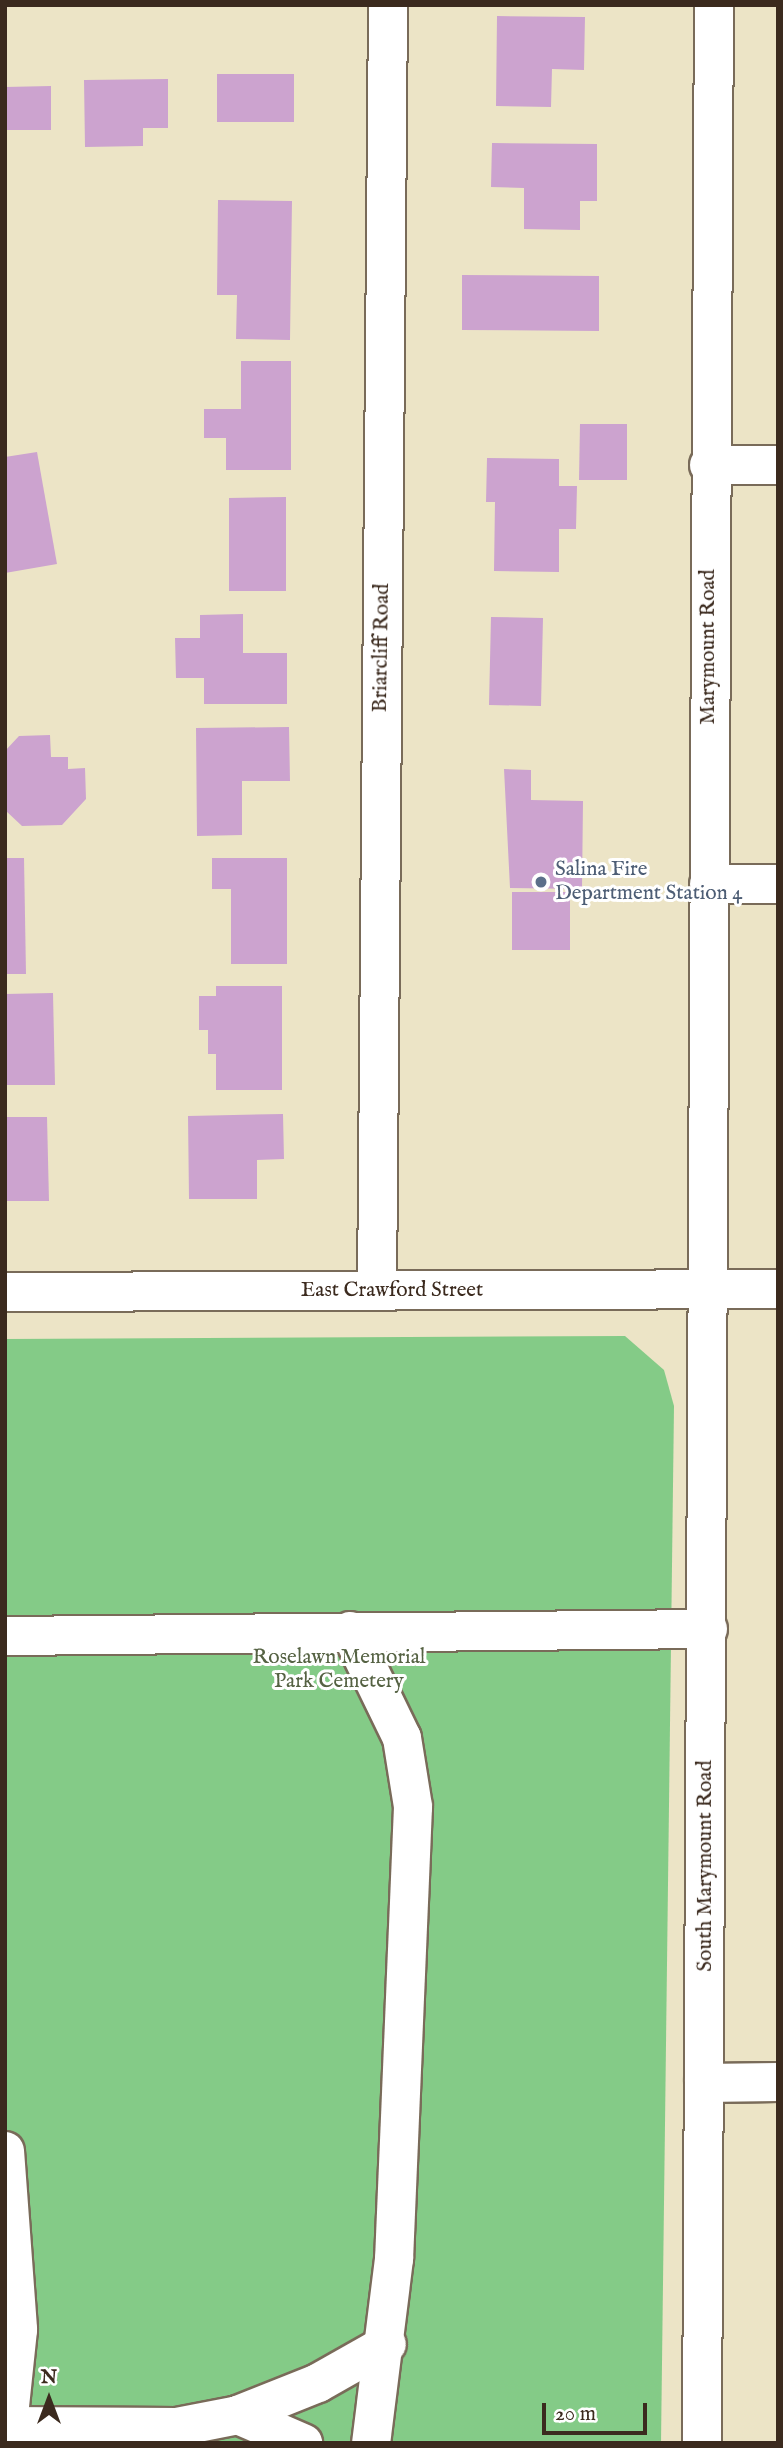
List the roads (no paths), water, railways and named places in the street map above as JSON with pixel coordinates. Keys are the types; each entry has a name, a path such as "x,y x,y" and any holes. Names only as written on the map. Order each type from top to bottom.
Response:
{"street":[{"name":"Briarcliff Road","path":"377,1291 388,5"},
{"name":"Marymount Road","path":"710,1290 709,465 713,5"},
{"path":"709,465 778,465"},
{"path":"709,884 778,884"},
{"name":"East Crawford Street","path":"5,1292 778,1289"},
{"name":"South Marymount Road","path":"702,2443 710,1290"},
{"path":"5,1636 708,1629"},
{"path":"350,1632 402,1738 413,1807 387,2344 371,2443"},
{"path":"705,2083 778,2082"},
{"path":"5,2151 18,2330 7,2425 177,2427 238,2415 318,2383 387,2344"},
{"path":"238,2415 303,2443"}],"place":[{"name":"Salina Fire Department Station 4","path":"541,882"}],"park label":[{"name":"Roselawn Memorial Park Cemetery","path":"339,1670"}]}
